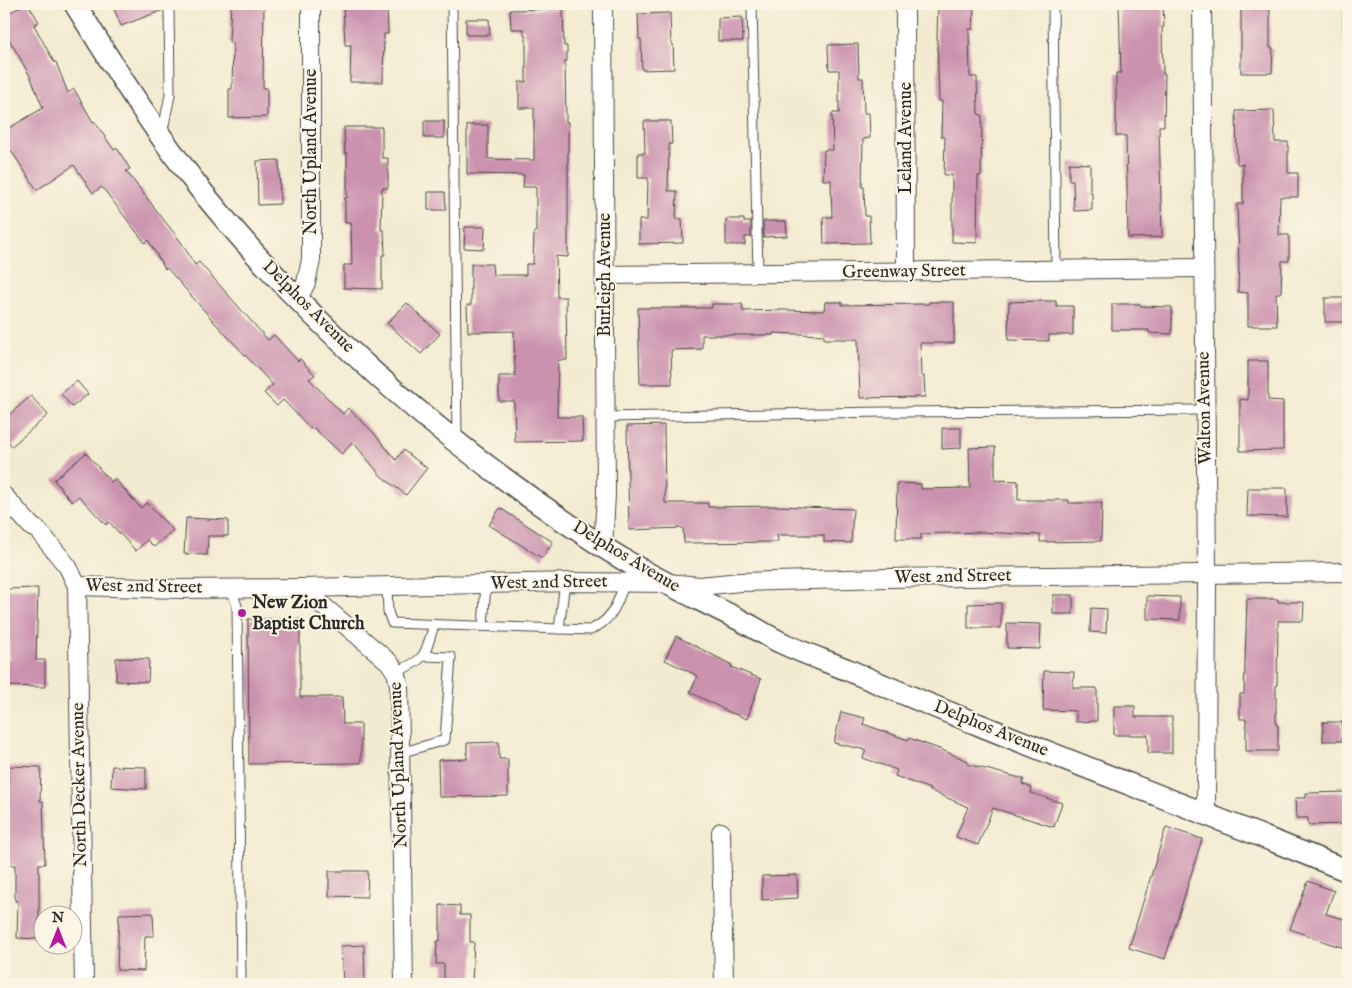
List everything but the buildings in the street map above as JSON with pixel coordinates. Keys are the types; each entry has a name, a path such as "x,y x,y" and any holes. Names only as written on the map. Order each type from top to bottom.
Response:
{"street":[{"name":"Delphos Avenue","path":"75,4 109,60 161,138 226,220 298,299 378,376 426,417 537,501 603,547 667,583 781,642 942,710 1348,870"},
{"name":"North Upland Avenue","path":"298,299 306,283 311,260 310,4"},
{"name":"Burleigh Avenue","path":"603,4 606,418 606,495 603,547"},
{"name":"Leland Avenue","path":"905,4 906,272"},
{"name":"Walton Avenue","path":"1202,4 1207,574 1206,813"},
{"name":"Greenway Street","path":"605,275 1203,268"},
{"name":"West 2nd Street","path":"4,496 32,527 38,530 68,567 77,586 302,588 625,582 700,586 740,582 886,578 1348,572"},
{"name":"North Decker Avenue","path":"77,586 84,984"},
{"name":"North Upland Avenue","path":"302,588 389,662 396,672 399,684 404,984"},
{"path":"721,832 724,984"}],"lane":[{"path":"161,138 170,95 169,4"},
{"path":"452,4 457,442"},
{"path":"752,4 758,274"},
{"path":"1053,4 1056,270"},
{"path":"1348,4 1348,34"},
{"path":"606,418 886,412 1205,410"},
{"path":"559,629 565,582"},
{"path":"387,586 388,612 392,623 590,630 601,625 614,611 625,582"},
{"path":"483,626 486,584"},
{"path":"231,588 237,606 241,984"},
{"path":"396,672 416,663 424,656 434,625"},
{"path":"400,753 446,740 451,657 424,656"}],"place":[{"name":"New Zion Baptist Church","path":"242,613"}]}
